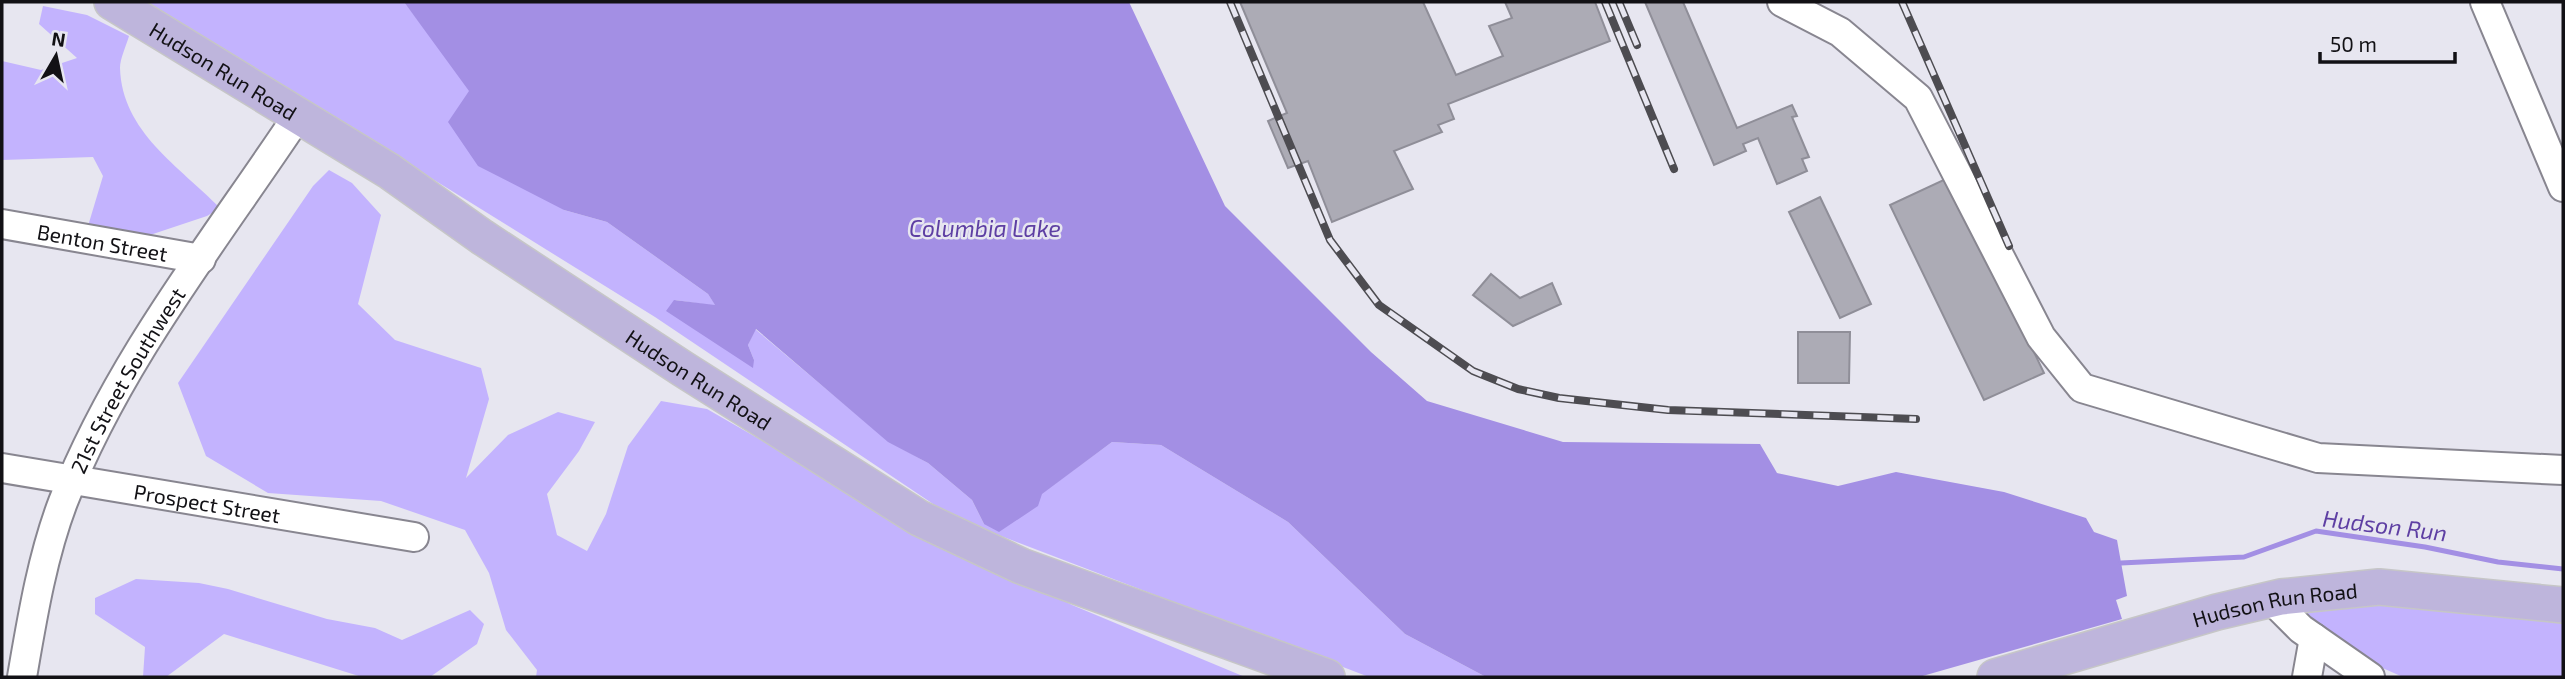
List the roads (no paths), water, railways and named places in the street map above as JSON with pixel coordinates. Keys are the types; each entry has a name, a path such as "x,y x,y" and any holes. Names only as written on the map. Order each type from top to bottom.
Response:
{"main road":[{"name":"Hudson Run Road","path":"112,2 299,114 683,369 919,518 1021,566 1327,677"},
{"name":"Hudson Run Road","path":"1995,677 2217,612 2272,600 2379,587 2563,605"}],"street":[{"path":"1782,2 1840,32 1918,98 2041,337 2082,388 2318,458 2563,470"},
{"path":"2486,2 2563,187"},
{"name":"21st Street Southwest","path":"22,677 57,519 72,479 120,387 201,259 299,114"},
{"name":"Benton Street","path":"2,223 201,259"},
{"name":"Prospect Street","path":"2,468 414,537"},
{"path":"2272,600 2314,638 2371,677"},
{"path":"2307,677 2314,638"}],"water":[{"name":"Columbia Lake","path":"404,2 1129,2 1225,206 1371,352 1427,401 1563,442 1760,444 1777,473 1838,486 1896,472 2004,492 2086,518 2094,532 2117,540 2127,596 2116,600 2122,619 1919,677 1486,677 1405,634 1288,522 1161,445 1112,442 1042,494 1038,506 999,532 984,524 972,500 928,463 888,442 756,329 748,345 754,360 753,368 666,311 674,300 715,305 708,294 607,222 564,210 478,166 448,122 469,91"}],"waterway":[{"name":"Hudson Run","path":"2121,563 2244,557 2316,531 2425,547 2498,562 2563,569"}],"railway":[{"path":"1230,2 1330,240 1379,305 1473,371 1518,389 1559,398 1668,410 1916,419"},
{"path":"1605,2 1674,169"},
{"path":"1619,2 1637,45"},
{"path":"1902,2 2009,246"}]}
